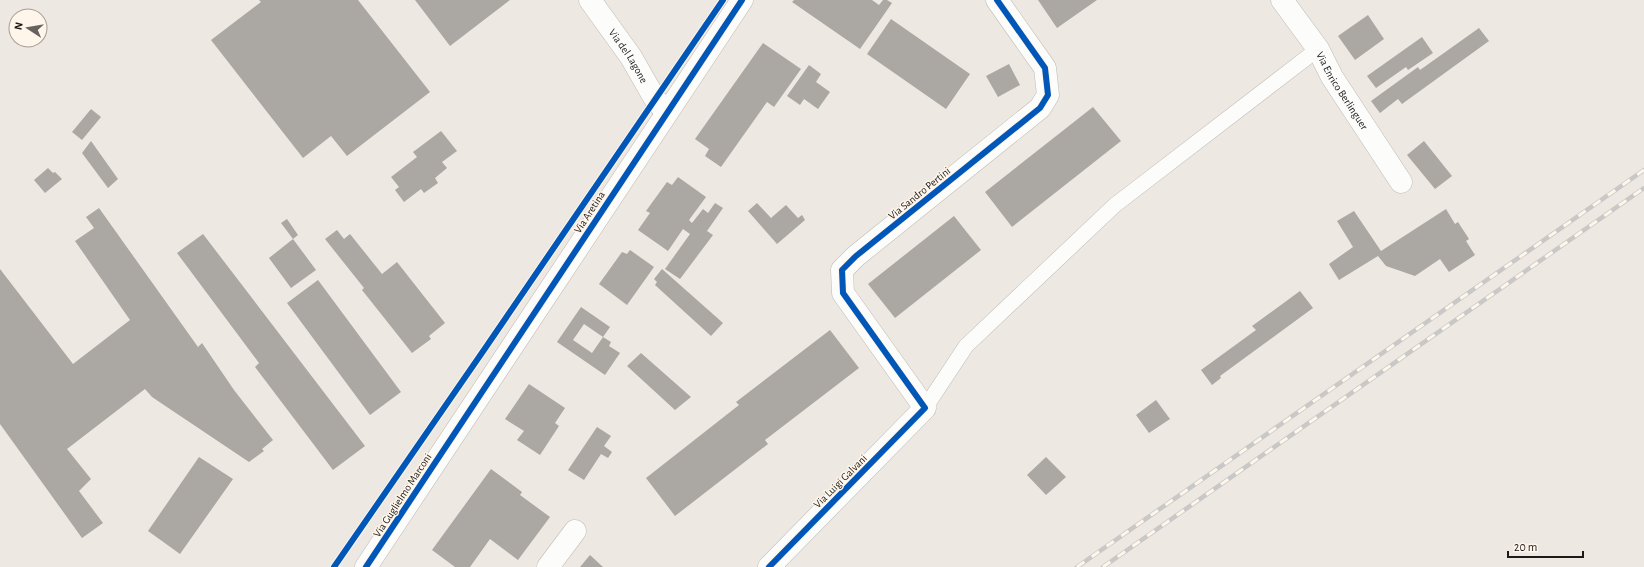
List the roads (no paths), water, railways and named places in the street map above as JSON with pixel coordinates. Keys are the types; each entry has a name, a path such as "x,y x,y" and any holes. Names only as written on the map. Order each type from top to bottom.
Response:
{"street":[{"name":"Via del Lagone","path":"590,0 631,57 655,99 666,112"},
{"name":"Via Aretina","path":"454,435 666,112 742,0"},
{"name":"Via Sandro Pertini","path":"925,408 843,293 842,270 862,252 1040,108 1048,95 1046,68 997,0"},
{"name":"Via Enrico Berlinguer","path":"1282,0 1318,49 1332,77 1401,182"},
{"name":"Via Luigi Galvani","path":"769,567 925,408"},
{"name":"Via Guglielmo Marconi","path":"366,567 454,435"},
{"path":"548,567 575,531"}],"lane":[{"path":"925,408 966,346 1115,205 1318,49"}],"railway":[{"path":"1077,567 1644,170"},
{"path":"1103,567 1644,188"}]}
